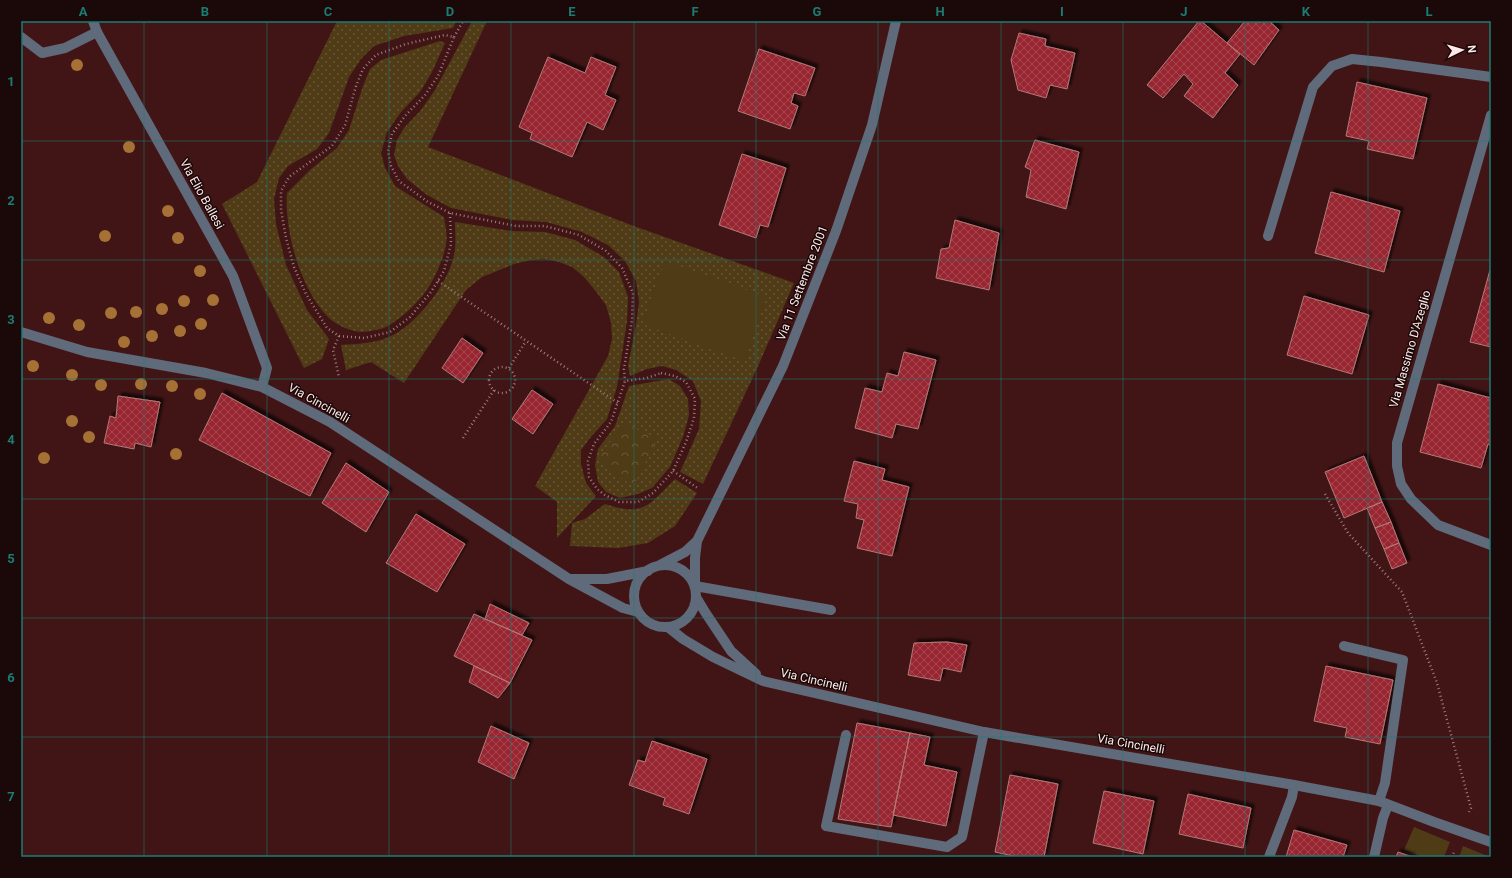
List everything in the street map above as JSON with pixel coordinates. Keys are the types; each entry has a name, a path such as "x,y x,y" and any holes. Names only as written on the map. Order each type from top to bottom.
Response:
{"street":[{"name":"Via Elio Ballesi","path":"93,21 97,32 233,276 267,368 262,388"},
{"name":"Via 11 Settembre 2001","path":"695,586 695,558 697,541 783,366 836,231 872,124 896,21"},
{"path":"21,37 42,53 65,48 97,32"},
{"path":"1268,236 1313,87 1332,66 1352,59 1491,77"},
{"name":"Via Massimo D'Azeglio","path":"1491,115 1397,443 1397,466 1401,484 1411,499 1438,525 1491,545"},
{"name":"Via Cincinelli","path":"21,332 87,352 206,373 262,388 330,422 569,579 623,608 638,612"},
{"name":"Via 11 Settembre 2001","path":"658,566 685,552 697,541"},
{"path":"569,579 607,578 648,571 658,566 669,566 680,569 689,576 695,586 696,597 694,608 688,618 679,625 668,627 656,626 646,620 638,612 635,601 635,590 640,579 648,571"},
{"path":"695,586 831,610"},
{"name":"Via Cincinelli","path":"696,597 708,618 731,650 763,682"},
{"name":"Via Cincinelli","path":"668,627 683,639 713,657 763,682 984,732 1294,785 1384,803 1491,842"},
{"path":"1344,646 1403,660 1385,783 1383,818 1374,857"},
{"path":"846,735 826,826 947,847 962,837 984,732"},
{"path":"1269,857 1292,797 1294,785"}],"path":[{"path":"463,21 454,37 438,76 425,95 405,116 392,134 388,152 391,166 398,181 428,202 450,213 516,226 545,226 579,235 606,251 622,268 633,293 632,320 624,369 625,381 611,422 594,444 588,461 589,477 597,489 605,495 619,502 638,502 653,493 673,472 686,442 694,418 695,399 686,382 675,376 661,373 647,378 625,381"},
{"path":"450,213 451,244 444,271 431,292 410,317 390,332 364,338 339,336 327,328 306,294 294,267 286,238 281,210 281,191 289,177 332,146 345,125 356,86 363,69 376,55 406,44 445,35 454,37"},
{"path":"438,281 618,403"},
{"path":"339,336 333,350 339,377"},
{"path":"509,368 526,341"},
{"path":"500,367 509,368 514,374 514,386 507,392 499,392 494,390 489,379 493,371 500,367"},
{"path":"463,438 494,390"},
{"path":"673,472 701,490"}],"green space":[{"path":"337,21 456,21 453,28 404,36 374,46 361,59 349,77 329,133 317,149 288,166 279,178 274,199 276,224 286,265 307,310 329,339 322,359 304,368 222,204 257,182"},
{"path":"472,21 487,21 428,147 631,225 794,283 759,364 703,484 680,472 699,429 701,401 693,381 676,370 662,366 647,369 630,376 628,366 639,302 636,281 625,261 608,245 582,232 546,222 512,220 451,208 427,195 407,179 398,166 394,155 397,140 404,128 421,110 435,90"},
{"path":"440,41 445,43 432,72 420,92 401,112 387,132 381,153 385,168 395,186 444,217 447,238 443,256 426,291 414,306 403,315 393,323 383,328 363,332 352,330 339,325 328,317 318,305 302,276 296,259 288,225 287,193 310,170 337,148 349,130 370,69 381,60"},
{"path":"455,222 511,231 545,232 575,240 604,257 619,272 628,297 627,321 617,387 607,419 581,450 581,464 586,483 596,496 557,538 557,502 535,486 608,356 612,339 611,323 606,305 583,276 572,267 545,259 531,260 514,264 482,277 466,290 404,383 371,362 346,370 341,345 376,341 395,334 405,328 433,298 448,273 453,261 455,249"},
{"path":"665,261 767,297 745,361 642,324"},
{"path":"669,379 680,386 688,399 689,415 683,437 670,467 652,488 638,494 620,498 606,492 598,482 595,465 598,449 615,426 629,386"},
{"path":"624,424 658,438 633,487 597,459"},
{"path":"675,479 697,493 675,526 648,543 618,548 570,546 572,523 585,519 605,504 618,508 629,509 637,509 645,506 659,496"},
{"path":"1414,827 1450,842 1444,857 1423,857 1404,850"},
{"path":"1463,846 1490,857 1459,857"}],"building":[{"path":"1199,21 1201,21 1240,54 1225,73 1238,85 1213,118 1184,96 1193,84 1184,74 1163,98 1147,85"},
{"path":"1245,21 1257,21 1259,23 1261,21 1269,21 1279,30 1254,65 1227,43"},
{"path":"1019,33 1046,39 1045,46 1075,53 1067,89 1050,85 1046,98 1018,90 1011,60"},
{"path":"759,49 815,68 805,96 794,93 791,103 798,106 790,129 738,111"},
{"path":"548,57 585,73 591,57 616,67 605,95 616,100 603,130 587,122 572,157 530,139 532,133 519,127"},
{"path":"1357,82 1427,98 1413,159 1367,149 1369,141 1346,136"},
{"path":"1035,140 1079,152 1066,209 1026,197 1031,170 1025,167"},
{"path":"742,154 786,168 768,227 760,225 756,238 719,225"},
{"path":"1331,192 1400,211 1384,272 1315,253"},
{"path":"955,220 999,233 989,290 936,278 941,249 949,248"},
{"path":"1491,270 1491,347 1470,342"},
{"path":"1304,296 1369,315 1352,374 1287,355"},
{"path":"462,338 483,353 463,383 442,368"},
{"path":"904,352 936,360 918,429 896,424 892,438 855,428 865,388 882,392 887,373 898,376"},
{"path":"1438,384 1491,398 1491,445 1488,444 1481,468 1420,452"},
{"path":"532,390 553,404 533,434 512,419"},
{"path":"222,393 331,453 310,496 199,440"},
{"path":"118,396 160,402 151,447 135,443 134,449 104,443 110,416 116,418"},
{"path":"1364,456 1382,502 1344,518 1325,472"},
{"path":"854,461 885,469 882,480 909,487 892,556 857,548 864,520 856,518 858,504 844,501"},
{"path":"346,463 389,492 366,532 322,503"},
{"path":"1382,502 1391,522 1375,528 1367,508"},
{"path":"416,514 465,544 437,592 386,563"},
{"path":"1391,522 1399,543 1384,549 1375,528"},
{"path":"1399,543 1407,563 1392,569 1384,549"},
{"path":"490,604 529,623 522,635 485,619"},
{"path":"474,614 532,640 510,683 454,656"},
{"path":"947,642 967,645 961,672 943,668 940,681 908,675 914,643"},
{"path":"474,666 510,683 498,698 469,682"},
{"path":"1326,666 1393,680 1380,744 1345,737 1347,728 1314,721"},
{"path":"857,723 910,733 891,827 838,819"},
{"path":"491,726 529,743 514,779 478,762"},
{"path":"910,733 930,737 924,765 957,772 946,826 893,815"},
{"path":"652,741 707,759 689,814 663,805 665,798 629,785 638,760 645,762"},
{"path":"1010,775 1058,784 1044,857 1018,857 995,852"},
{"path":"1104,791 1154,801 1143,854 1093,843"},
{"path":"1188,794 1251,808 1243,848 1179,834"},
{"path":"1294,830 1347,845 1343,857 1286,857"},
{"path":"1398,852 1412,857 1396,857"}]}
